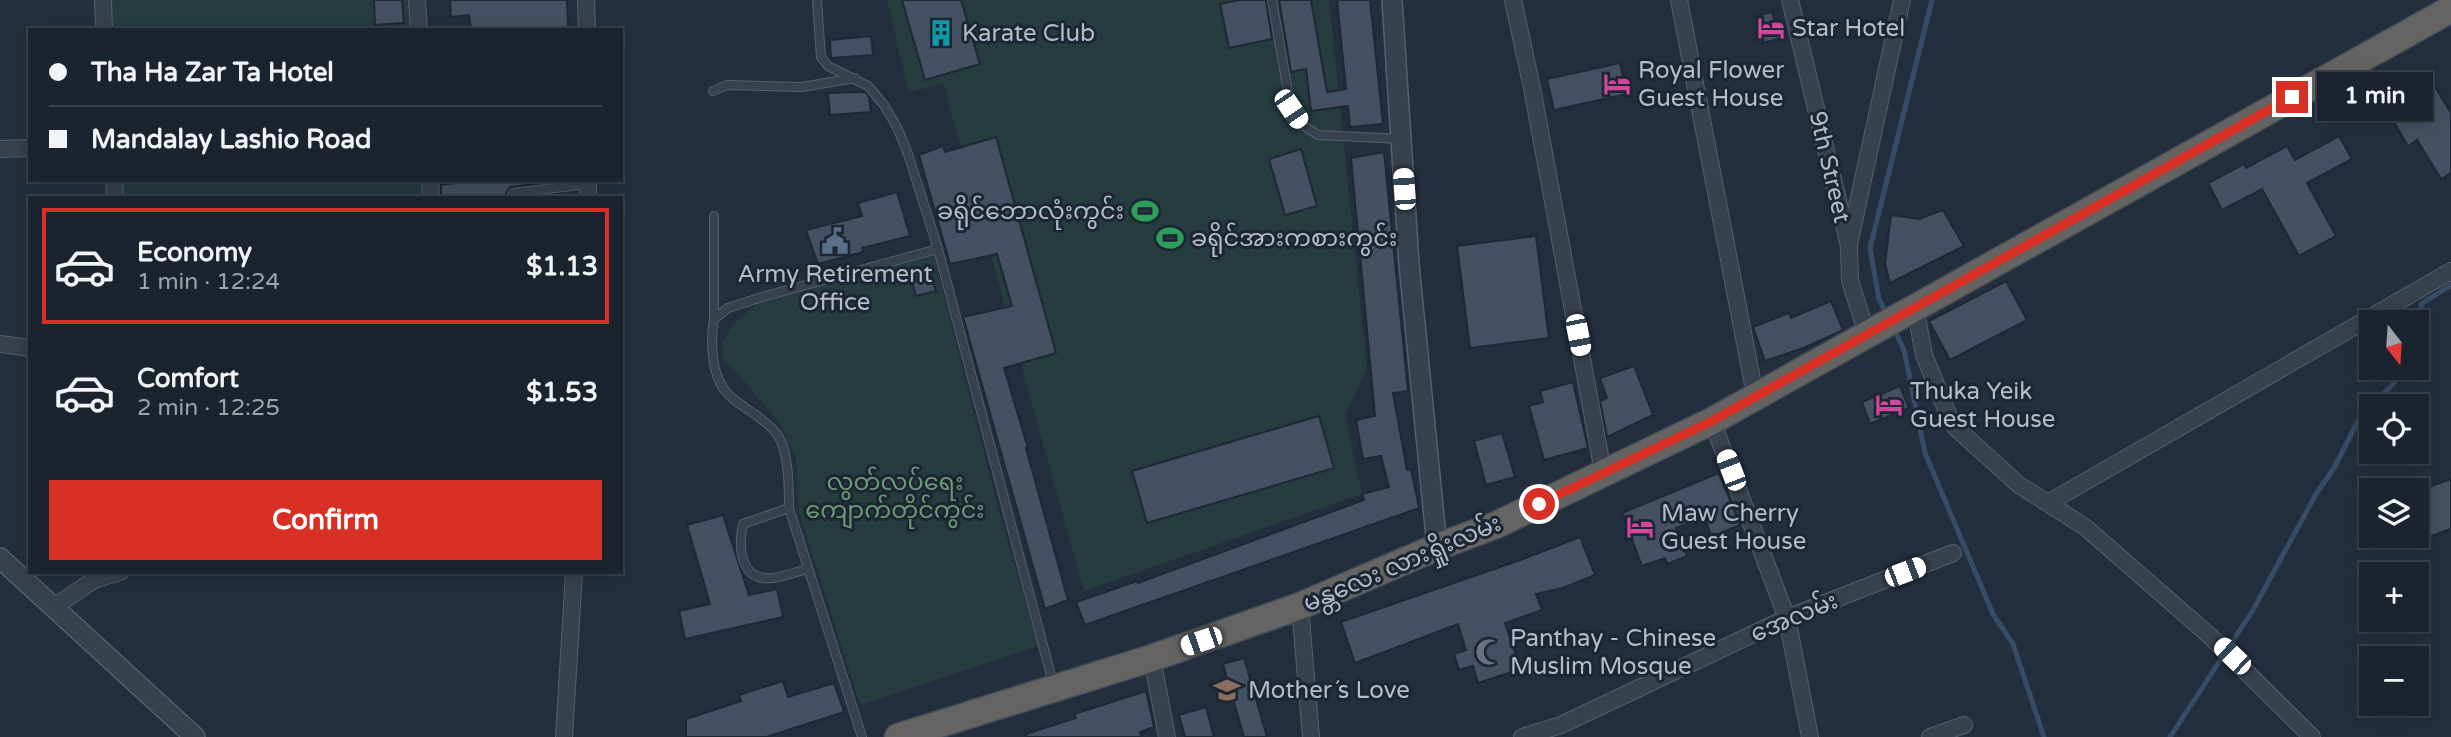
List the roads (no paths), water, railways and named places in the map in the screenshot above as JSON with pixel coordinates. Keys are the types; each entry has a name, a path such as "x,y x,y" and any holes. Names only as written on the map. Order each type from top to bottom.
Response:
{"highway":[{"name":"မန္တလေး လားရှိုးလမ်း","path":"898,737 1054,690 1300,606 1437,547 1496,525 1603,471 1712,421 2451,9"}],"street":[{"path":"103,0 104,28"},
{"path":"417,0 419,28"},
{"path":"586,0 587,28"},
{"path":"1392,0 1409,264 1437,547"},
{"path":"1513,0 1532,88 1603,471"},
{"path":"1679,0 1755,395"},
{"name":"9th Street","path":"1790,0 1849,246 1850,281 1924,355 1956,428 2019,485 2085,527 2226,651 2312,737"},
{"path":"1849,246 1902,0"},
{"path":"0,149 28,148"},
{"path":"2048,503 2451,271"},
{"path":"0,344 28,348"},
{"path":"1712,421 1787,618 1810,737"},
{"name":"အေလမ်း","path":"1522,737 1560,725 1787,618 1953,553"},
{"path":"0,558 195,737"},
{"path":"54,607 94,580 114,574"},
{"path":"564,737 574,574"},
{"path":"1300,606 1311,737"},
{"path":"1152,658 1167,737"},
{"path":"1930,737 1964,725"}],"lane":[{"path":"817,0 821,57 828,66 868,86 897,127 938,249 1054,690"},
{"path":"1272,0 1291,109 1301,124 1318,135 1401,139"},
{"path":"713,92 727,85 802,87 855,78"},
{"path":"513,193 588,187"},
{"path":"714,216 714,319 711,338 718,378 728,395 777,434 788,471 789,508 862,737"},
{"path":"714,319 728,308 762,297 938,249"},
{"path":"789,508 743,524 738,543 742,560 755,573 770,579 807,569"}],"waterway":[{"path":"1887,316 1879,299 1870,248 1932,0"},
{"path":"2422,310 2421,304 2451,285"},
{"path":"1893,327 1904,350 1925,453 1993,614 2013,644 2044,737"},
{"path":"2384,394 2396,380"},
{"path":"2170,737 2253,610 2359,420"}],"place":[{"name":"Star Hotel","path":"1771,28"},
{"name":"Karate Club","path":"941,33"},
{"name":"Royal Flower Guest House","path":"1617,84"},
{"name":"ခရိုင်ဘောလုံးကွင်း","path":"1145,211"},
{"name":"ခရိုင်အားကစားကွင်း","path":"1170,238"},
{"name":"Army Retirement Office","path":"835,241"},
{"name":"Thuka Yeik Guest House","path":"1889,405"},
{"name":"Maw Cherry Guest House","path":"1640,527"},
{"name":"Panthay - Chinese Muslim Mosque","path":"1489,652"},
{"name":"Mother´s Love","path":"1227,690"}],"park label":[{"name":"လွတ်လပ်ရေး ကျောက်တိုင်ကွင်း","path":"895,496"}]}
